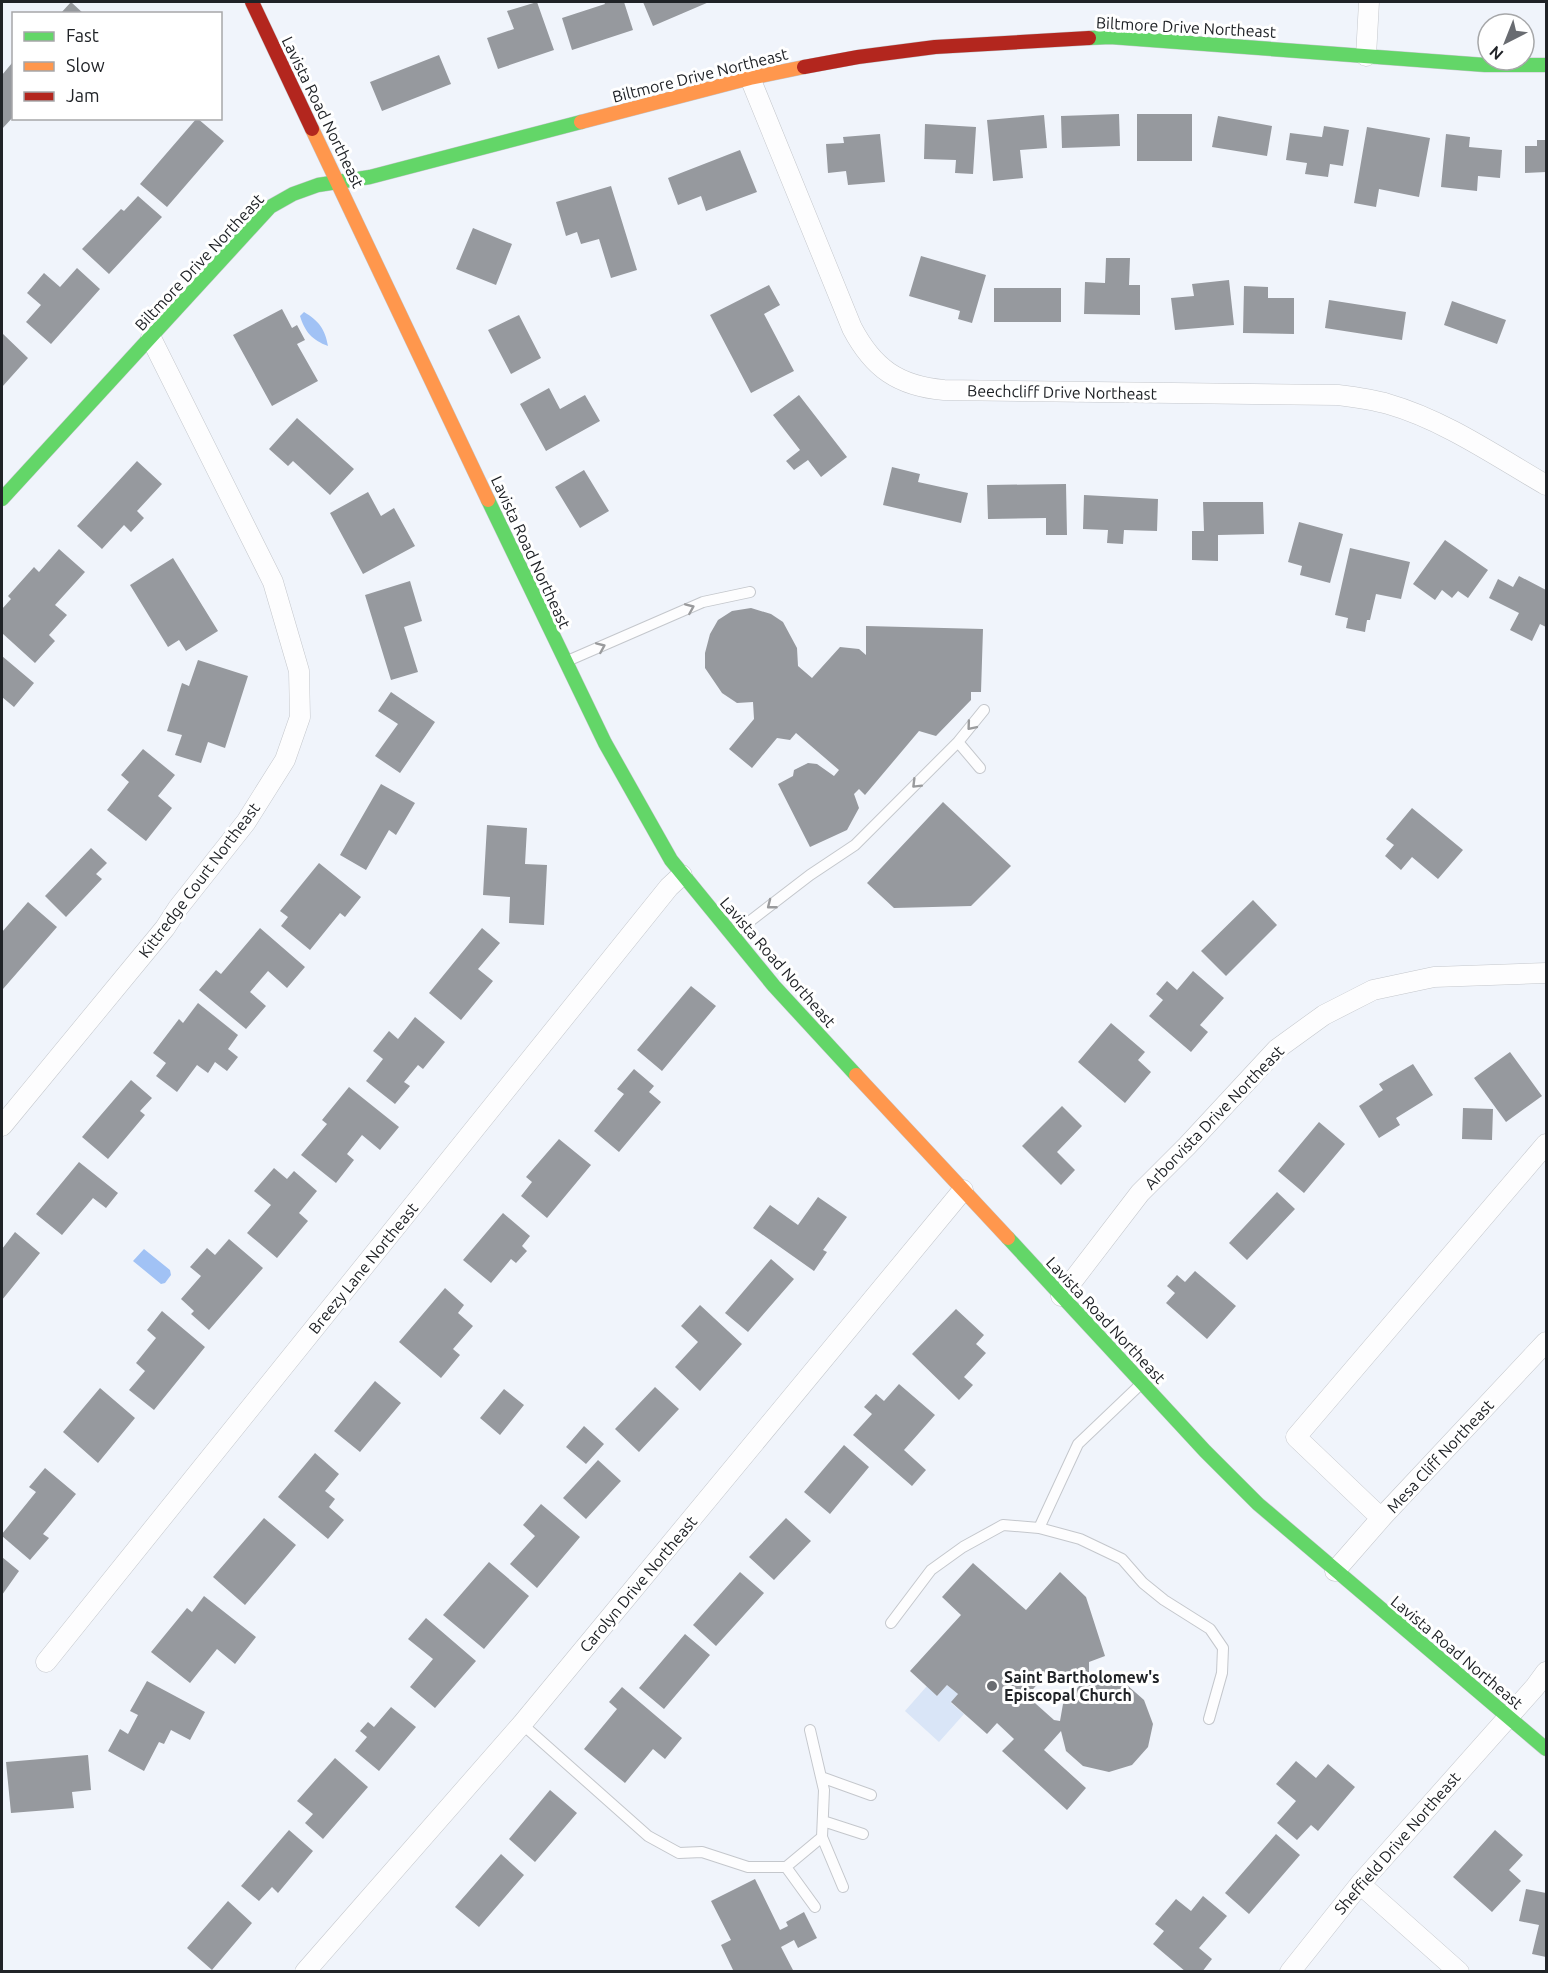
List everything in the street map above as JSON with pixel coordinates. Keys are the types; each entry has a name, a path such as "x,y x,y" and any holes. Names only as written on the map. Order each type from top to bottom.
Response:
{"main road":[{"name":"Lavista Road Northeast","path":"252,2 565,662 605,743 671,860 682,875 774,986 1205,1451 1258,1504 1546,1749"},
{"name":"Biltmore Drive Northeast","path":"2,500 270,207 292,194 370,177 750,78 858,57 935,46 1110,37 1485,65 1546,65"}],"street":[{"path":"1366,56 1369,2"},
{"name":"Beechcliff Drive Northeast","path":"750,78 852,328 867,352 888,374 899,380 926,389 944,390 1338,395 1367,399 1399,408 1436,423 1546,485"},
{"name":"Kittredge Court Northeast","path":"2,1126 165,928 178,908 246,822 285,760 300,717 299,671 273,582 151,338"},
{"name":"Breezy Lane Northeast","path":"46,1662 669,887 682,875"},
{"name":"Arborvista Drive Northeast","path":"1061,1296 1140,1193 1277,1049 1324,1015 1373,990 1434,976 1546,973"},
{"path":"1381,1518 1296,1437 1546,1144"},
{"name":"Carolyn Drive Northeast","path":"305,1971 522,1724 963,1190"},
{"name":"Mesa Cliff Northeast","path":"1335,1571 1381,1518 1546,1342"},
{"name":"Sheffield Drive Northeast","path":"1290,1971 1360,1884 1546,1672"},
{"path":"1360,1884 1459,1971"}],"lane":[{"path":"565,662 703,602 750,592"},
{"path":"732,935 810,875 855,845 958,742 984,710"},
{"path":"958,742 980,768"},
{"path":"1039,1528 1078,1444 1142,1383"},
{"path":"891,1623 931,1570 963,1547 1003,1525 1039,1528 1080,1539 1122,1558 1143,1583 1164,1600 1210,1629 1223,1648 1222,1673 1209,1719"},
{"path":"522,1724 648,1836 679,1853 702,1852 748,1867 786,1867 822,1837"},
{"path":"810,1730 824,1790 822,1837 843,1887"},
{"path":"821,1777 871,1795"},
{"path":"823,1821 863,1834"},
{"path":"786,1867 815,1907"}],"shaded area":[{"path":"947,1685 958,1694 951,1703 964,1714 939,1742 905,1711 927,1686 937,1696"}],"water":[{"path":"304,312 320,326 328,346 313,338 304,327 300,316"},
{"path":"144,1249 170,1270 171,1275 165,1283 161,1284 133,1261"}],"building":[{"path":"71,2 82,12 62,12"},
{"path":"537,2 554,50 498,69 487,38 514,29 507,11"},
{"path":"604,2 624,2 633,30 572,50 562,18 605,4"},
{"path":"643,2 709,2 653,26"},
{"path":"439,55 451,84 382,111 370,82"},
{"path":"12,63 12,118 2,129 2,75"},
{"path":"1119,114 1120,146 1062,148 1061,116"},
{"path":"1137,114 1192,114 1192,161 1137,161"},
{"path":"1044,115 1047,148 1020,150 1023,178 993,181 987,120"},
{"path":"1218,116 1272,126 1267,156 1212,147"},
{"path":"195,120 199,120 224,141 167,207 140,184"},
{"path":"925,124 976,127 973,174 955,173 956,160 924,159"},
{"path":"1324,126 1349,130 1343,166 1330,164 1328,177 1305,174 1307,163 1286,160 1290,133 1322,137"},
{"path":"1367,127 1430,138 1419,197 1379,189 1376,207 1354,203"},
{"path":"880,134 885,182 848,185 846,171 828,173 826,144 844,143 843,137"},
{"path":"1446,134 1470,137 1469,147 1502,150 1500,178 1478,176 1477,191 1441,187"},
{"path":"1537,140 1546,140 1546,172 1525,173 1525,146 1537,146"},
{"path":"740,150 757,192 706,211 701,196 678,205 668,178"},
{"path":"611,186 637,270 611,278 599,239 581,244 577,232 566,236 556,202"},
{"path":"138,196 162,217 109,274 82,249 121,209 124,211"},
{"path":"473,228 512,244 496,285 456,269"},
{"path":"921,256 986,275 972,323 958,319 960,311 909,296"},
{"path":"1106,258 1130,258 1129,285 1140,285 1140,315 1084,314 1085,282 1105,283"},
{"path":"77,268 100,289 51,344 26,322 41,305 27,293 44,273 60,287"},
{"path":"1229,280 1234,325 1175,330 1171,298 1194,296 1192,284"},
{"path":"769,285 780,305 764,314 794,371 751,393 710,315"},
{"path":"1244,286 1268,287 1268,298 1294,298 1294,334 1243,333"},
{"path":"994,288 1061,288 1061,322 994,322"},
{"path":"1329,300 1406,312 1402,340 1325,328"},
{"path":"1452,301 1506,320 1497,344 1444,325"},
{"path":"282,309 292,328 297,325 305,340 297,344 318,381 272,406 233,335"},
{"path":"519,315 541,358 511,374 488,330"},
{"path":"2,333 28,358 2,387"},
{"path":"549,388 560,409 585,395 600,421 546,451 520,404"},
{"path":"799,395 847,457 821,477 808,460 794,470 786,461 800,450 773,415"},
{"path":"297,418 354,469 330,495 293,461 288,466 269,449"},
{"path":"137,461 162,484 137,511 144,518 131,532 124,525 102,549 77,526"},
{"path":"892,467 920,474 918,482 968,493 961,523 883,505"},
{"path":"584,470 609,511 580,528 555,487"},
{"path":"1066,484 1067,535 1046,535 1046,518 988,519 987,485"},
{"path":"368,492 381,516 394,508 415,546 363,574 330,513"},
{"path":"1084,495 1158,499 1157,531 1124,530 1123,544 1107,543 1108,530 1083,529"},
{"path":"1203,502 1263,502 1264,534 1218,535 1218,561 1192,560 1192,531 1204,531"},
{"path":"1299,522 1343,534 1330,583 1300,575 1302,566 1288,562"},
{"path":"1445,540 1488,570 1468,598 1458,591 1452,598 1442,590 1435,600 1413,584"},
{"path":"1350,548 1410,562 1401,599 1376,594 1365,632 1346,628 1348,618 1335,615"},
{"path":"59,549 85,572 55,605 67,615 49,635 55,641 35,663 2,633 2,609 11,599 8,596 34,567 39,572"},
{"path":"173,558 218,631 186,651 179,640 168,647 130,585"},
{"path":"1519,576 1546,590 1546,627 1540,624 1532,641 1510,630 1519,613 1489,598 1498,579 1513,587"},
{"path":"410,581 422,621 404,627 418,672 391,680 365,595"},
{"path":"751,608 771,614 783,622 797,648 798,666 812,678 840,647 859,649 866,655 866,626 983,629 981,692 971,692 971,700 936,736 919,731 865,795 859,789 854,794 859,808 847,830 810,847 778,784 793,776 794,770 808,763 817,764 834,776 839,770 796,733 790,740 777,738 752,768 729,749 754,719 753,702 737,703 722,693 705,668 705,653 710,634 718,620 732,611"},
{"path":"2,656 34,683 14,707 2,697"},
{"path":"198,660 248,676 225,748 208,742 201,763 175,755 182,735 167,731 182,683 189,686"},
{"path":"391,692 435,722 400,773 375,756 398,724 378,711"},
{"path":"143,749 175,775 158,796 172,808 146,841 107,810 129,782 121,775"},
{"path":"381,784 415,803 396,835 389,830 366,870 340,855"},
{"path":"943,802 1011,866 971,906 894,908 867,883"},
{"path":"1412,808 1463,850 1438,879 1412,857 1401,870 1385,856 1394,845 1386,839"},
{"path":"487,825 527,828 525,864 547,865 544,925 509,923 510,897 483,895"},
{"path":"91,848 107,863 96,874 102,879 66,917 45,896"},
{"path":"319,863 361,897 345,917 340,913 310,950 281,926 288,917 280,911"},
{"path":"1253,900 1277,925 1226,976 1201,951"},
{"path":"28,902 57,927 3,989 2,932"},
{"path":"260,928 305,967 287,988 268,971 250,992 266,1006 246,1029 199,990 216,970 221,974"},
{"path":"482,928 500,943 478,969 493,981 461,1020 429,993"},
{"path":"1193,971 1224,998 1200,1025 1208,1032 1191,1052 1149,1016 1163,1000 1156,994 1167,981 1177,990"},
{"path":"691,986 716,1006 662,1071 637,1050"},
{"path":"198,1003 238,1035 228,1049 238,1057 227,1071 215,1062 208,1073 197,1065 177,1092 156,1076 166,1063 153,1053 179,1019 183,1023"},
{"path":"415,1017 445,1042 423,1069 418,1065 404,1082 410,1086 395,1104 366,1081 383,1059 373,1051 389,1031 398,1039"},
{"path":"1111,1023 1145,1052 1138,1060 1151,1072 1125,1103 1078,1062"},
{"path":"1510,1052 1542,1096 1506,1122 1474,1078"},
{"path":"1413,1064 1433,1095 1396,1118 1400,1125 1379,1138 1359,1106 1383,1090 1379,1084"},
{"path":"634,1069 654,1086 649,1092 661,1102 619,1152 594,1131 624,1094 617,1089"},
{"path":"131,1080 152,1098 140,1111 145,1115 108,1159 82,1137"},
{"path":"349,1087 399,1127 380,1150 362,1135 347,1154 354,1160 336,1183 301,1155 327,1124 322,1120"},
{"path":"1062,1106 1082,1126 1057,1152 1075,1170 1061,1185 1022,1146"},
{"path":"1463,1108 1493,1109 1492,1140 1462,1139"},
{"path":"1319,1122 1345,1144 1304,1193 1278,1171"},
{"path":"559,1139 591,1165 547,1218 521,1196 532,1182 526,1177"},
{"path":"79,1162 118,1193 106,1208 93,1198 62,1235 36,1214"},
{"path":"274,1168 287,1179 294,1171 317,1191 299,1213 308,1221 277,1258 247,1233 271,1205 254,1191"},
{"path":"1277,1192 1295,1209 1247,1260 1229,1243"},
{"path":"818,1197 847,1217 823,1250 827,1252 814,1271 753,1228 770,1205 798,1225"},
{"path":"503,1213 530,1236 522,1246 527,1251 516,1263 511,1259 491,1283 463,1260"},
{"path":"15,1232 40,1253 2,1300 2,1249"},
{"path":"229,1239 263,1268 209,1330 191,1314 194,1311 181,1299 201,1276 190,1267 207,1248 215,1255"},
{"path":"771,1259 794,1279 748,1332 725,1313"},
{"path":"1195,1271 1236,1306 1207,1339 1166,1303 1175,1293 1167,1286 1177,1275 1185,1282"},
{"path":"445,1288 464,1305 458,1313 473,1326 453,1349 460,1355 441,1378 399,1342"},
{"path":"700,1305 742,1344 700,1391 675,1367 698,1342 681,1326"},
{"path":"956,1309 984,1335 976,1344 986,1353 964,1377 973,1385 959,1400 912,1354"},
{"path":"162,1311 205,1347 154,1410 129,1390 145,1371 136,1363 156,1338 147,1330"},
{"path":"375,1381 401,1403 360,1452 334,1431"},
{"path":"899,1384 935,1415 904,1450 926,1470 912,1486 853,1435 872,1414 864,1407 876,1394 884,1401"},
{"path":"655,1387 679,1409 639,1452 615,1429"},
{"path":"100,1388 135,1418 98,1463 63,1432"},
{"path":"504,1389 524,1405 500,1435 480,1418"},
{"path":"584,1426 604,1444 586,1464 566,1447"},
{"path":"844,1445 869,1467 830,1514 804,1492"},
{"path":"315,1453 339,1474 325,1491 335,1499 329,1507 344,1520 328,1539 278,1497"},
{"path":"598,1460 621,1481 586,1519 563,1498"},
{"path":"45,1468 76,1494 43,1534 49,1538 30,1560 2,1534 36,1492 29,1487"},
{"path":"541,1504 580,1537 537,1588 510,1564 535,1536 523,1525"},
{"path":"264,1518 296,1545 245,1605 213,1577"},
{"path":"786,1518 811,1541 774,1580 749,1557"},
{"path":"2,1557 19,1571 2,1595"},
{"path":"489,1562 529,1596 484,1649 443,1615"},
{"name":"Saint Bartholomew's Episcopal Church","path":"973,1563 1026,1610 1060,1572 1086,1597 1105,1656 1089,1662 1089,1672 1048,1672 1027,1696 1054,1720 1060,1721 1063,1704 1080,1685 1104,1678 1127,1685 1144,1700 1153,1724 1148,1747 1132,1765 1109,1772 1083,1766 1066,1751 1061,1731 1044,1750 1086,1788 1067,1810 1002,1751 1014,1739 997,1723 987,1734 951,1702 958,1694 947,1685 937,1696 910,1671 961,1615 942,1597"},
{"path":"740,1572 764,1593 716,1646 693,1625"},
{"path":"204,1596 256,1637 235,1664 217,1649 190,1683 151,1652 187,1608 192,1612"},
{"path":"426,1618 476,1661 435,1708 410,1687 433,1659 408,1639"},
{"path":"685,1634 710,1655 664,1709 639,1688"},
{"path":"147,1681 205,1712 190,1740 171,1730 164,1744 159,1742 144,1771 108,1751 120,1729 128,1734 138,1715 130,1711"},
{"path":"622,1687 682,1738 665,1759 653,1749 625,1783 584,1749 617,1709 609,1702"},
{"path":"391,1707 416,1727 379,1771 355,1751 367,1737 360,1731 368,1722 374,1727"},
{"path":"88,1755 91,1790 72,1792 74,1808 11,1813 6,1762"},
{"path":"335,1758 368,1787 323,1839 305,1823 313,1814 297,1801"},
{"path":"1296,1761 1316,1778 1328,1764 1355,1787 1318,1831 1311,1825 1297,1840 1277,1823 1296,1801 1276,1784"},
{"path":"550,1790 577,1813 535,1862 509,1839"},
{"path":"289,1830 313,1851 278,1893 272,1887 259,1901 241,1886"},
{"path":"1495,1830 1523,1855 1509,1870 1521,1881 1492,1912 1453,1877"},
{"path":"1276,1834 1300,1855 1249,1914 1225,1893"},
{"path":"501,1854 524,1875 479,1927 455,1907"},
{"path":"755,1879 780,1930 788,1926 786,1922 804,1912 817,1938 798,1948 794,1940 781,1947 794,1972 734,1972 721,1945 731,1940 711,1901"},
{"path":"1526,1889 1546,1893 1546,1957 1532,1954 1539,1925 1519,1921"},
{"path":"1203,1896 1227,1916 1199,1948 1212,1959 1202,1972 1186,1972 1153,1944 1164,1931 1155,1924 1176,1899 1191,1911"},
{"path":"228,1901 252,1923 212,1970 187,1948"}],"traffic: fast":[{"path":"1089,38 1110,37 1485,65 1546,65"},
{"path":"2,499 270,207 293,194 318,185 370,177 581,122"},
{"path":"488,500 605,743 671,860 774,986 856,1075"},
{"path":"1008,1238 1205,1451 1258,1504 1546,1749"}],"traffic: slow":[{"path":"581,122 750,78 804,67"},
{"path":"312,129 488,500"},
{"path":"856,1075 1008,1238"}],"traffic: jam":[{"path":"252,2 312,129"},
{"path":"804,67 935,47 1089,38"}],"place":[{"name":"Saint Bartholomew's Episcopal Church","path":"992,1686"}]}
